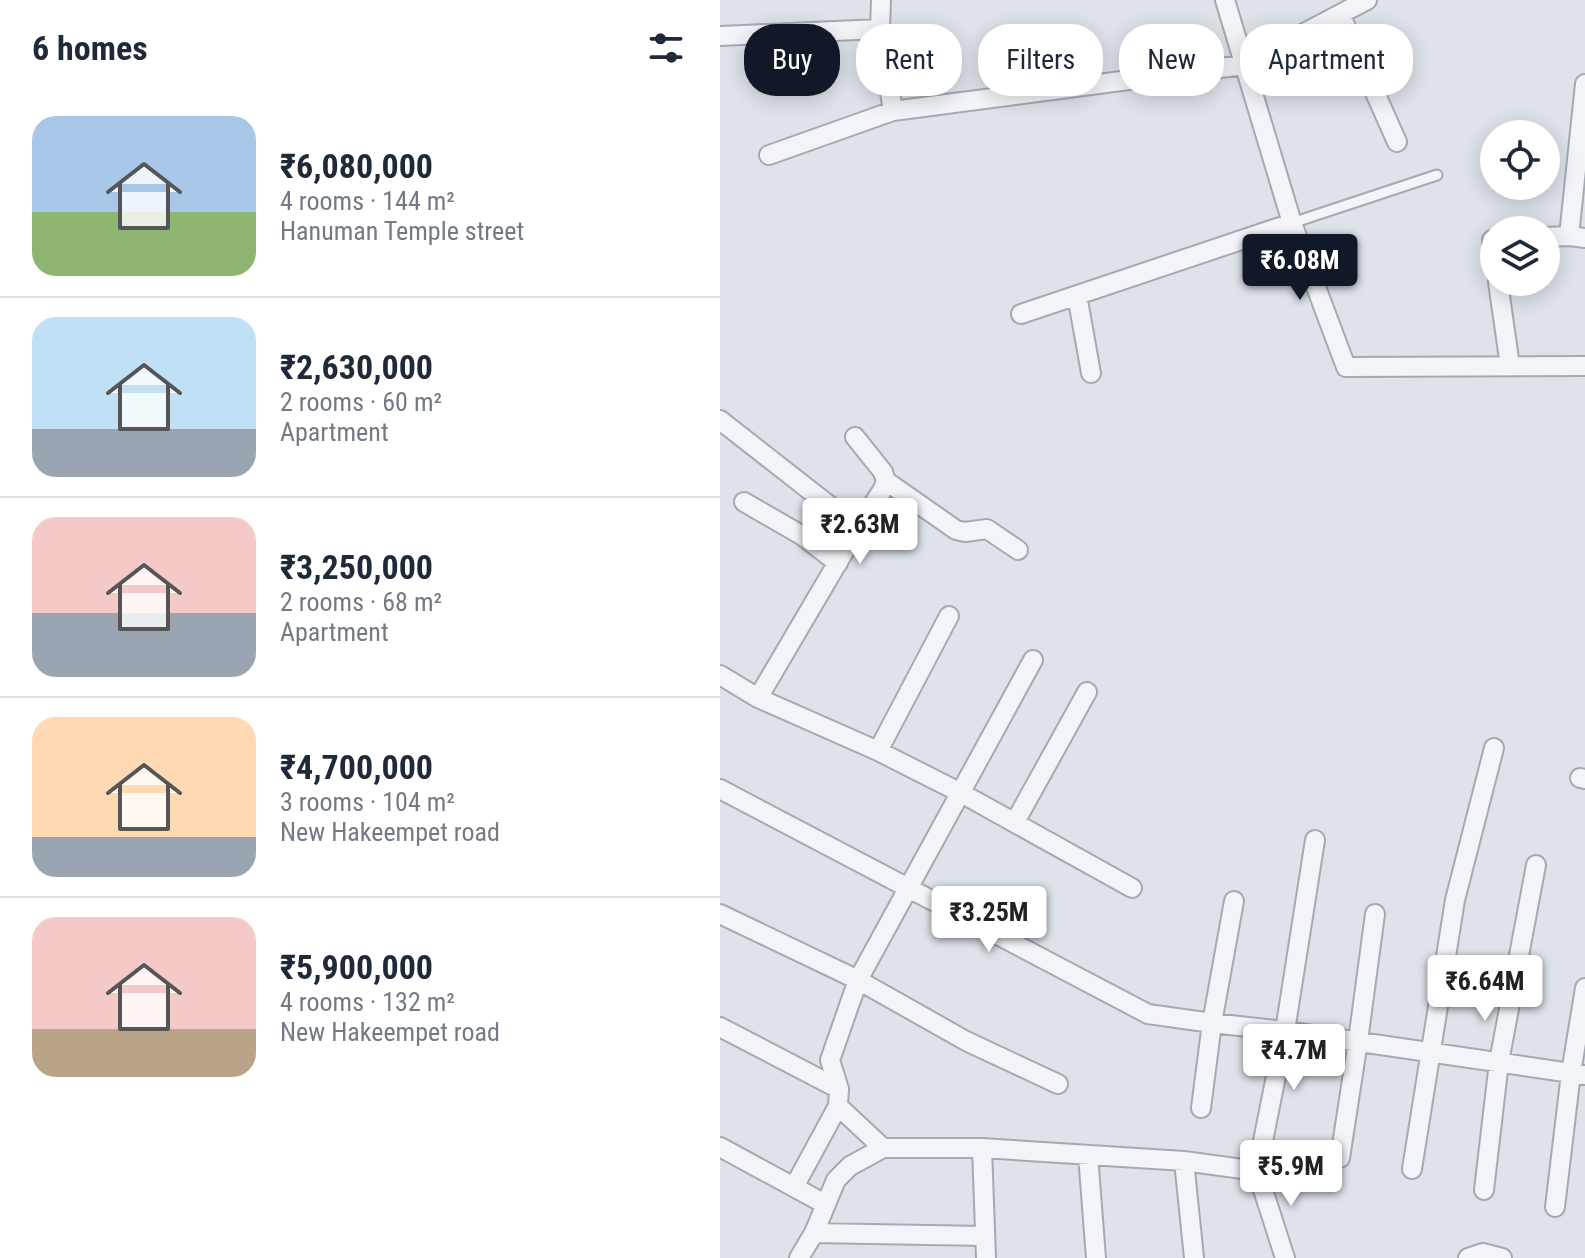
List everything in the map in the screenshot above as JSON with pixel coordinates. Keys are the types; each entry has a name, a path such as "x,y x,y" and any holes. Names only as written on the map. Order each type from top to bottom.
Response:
{"street":[{"path":"880,24 881,0"},
{"path":"1225,0 1240,54"},
{"path":"1321,24 1367,0"},
{"path":"1340,14 1397,142"},
{"path":"720,36 856,30"},
{"path":"769,155 893,111 1240,65"},
{"path":"1577,237 1585,84"},
{"path":"891,96 893,111"},
{"path":"1253,96 1292,223 1346,367 1585,366"},
{"path":"1021,314 1292,223"},
{"path":"1077,295 1091,373"},
{"path":"1500,296 1510,366"},
{"path":"720,420 858,528"},
{"path":"855,437 883,472 886,481 956,530 987,529 1018,550"},
{"path":"758,698 886,481"},
{"path":"744,502 803,536 838,563"},
{"path":"878,751 949,616"},
{"path":"799,1258 814,1233 810,1195 843,1105 830,1060 858,980 1033,660"},
{"path":"720,675 758,698 878,751 961,793 1132,888"},
{"path":"1015,822 1087,692"},
{"path":"1412,1169 1455,900 1494,748"},
{"path":"720,789 1148,1014 1578,1074"},
{"path":"1285,1258 1260,1158 1285,1031 1315,840"},
{"path":"1484,1190 1499,1062 1536,865"},
{"path":"1201,1108 1212,1023 1234,901"},
{"path":"720,914 858,980 966,1041 1058,1084"},
{"path":"1340,1158 1375,914"},
{"path":"1555,1207 1578,1074 1585,988"},
{"path":"720,1027 843,1105 883,1148"},
{"path":"720,1147 810,1195"},
{"path":"810,1195 836,1180 850,1166 883,1148 982,1148 1184,1161 1260,1158"},
{"path":"982,1148 986,1258"},
{"path":"1088,1155 1096,1258"},
{"path":"1184,1161 1194,1258"},
{"path":"814,1233 985,1236"},
{"path":"1468,1258 1483,1253 1502,1258"}],"lane":[{"path":"1292,223 1437,175"}]}
